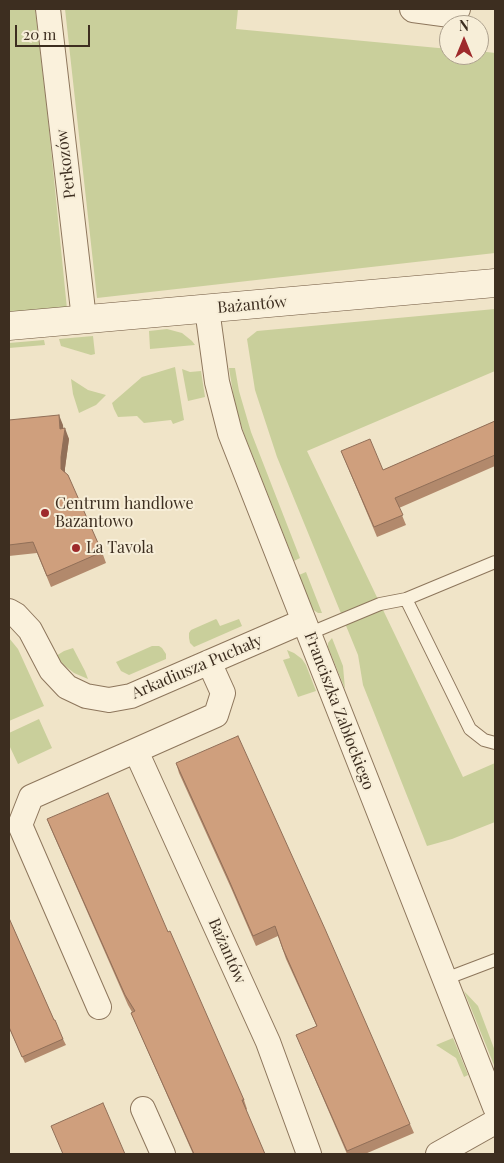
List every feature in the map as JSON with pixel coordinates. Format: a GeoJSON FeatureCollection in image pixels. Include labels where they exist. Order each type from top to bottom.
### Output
{"type":"FeatureCollection","features":[{"type":"Feature","properties":{"kind":"street","name":"Perkozów"},"geometry":{"type":"LineString","coordinates":[[48,9],[84,320]]}},
{"type":"Feature","properties":{"kind":"street"},"geometry":{"type":"LineString","coordinates":[[412,9],[450,15],[458,9]]}},
{"type":"Feature","properties":{"kind":"street","name":"Bażantów"},"geometry":{"type":"LineString","coordinates":[[9,326],[495,283]]}},
{"type":"Feature","properties":{"kind":"street","name":"Franciszka Zabłockiego"},"geometry":{"type":"LineString","coordinates":[[207,309],[217,382],[230,433],[495,1107]]}},
{"type":"Feature","properties":{"kind":"street","name":"Arkadiusza Puchały"},"geometry":{"type":"LineString","coordinates":[[9,611],[16,615],[30,630],[51,670],[67,687],[86,696],[109,700],[130,696],[209,662],[306,628]]}},
{"type":"Feature","properties":{"kind":"street"},"geometry":{"type":"LineString","coordinates":[[99,1007],[20,825],[32,797],[216,715],[223,693],[209,662]]}},
{"type":"Feature","properties":{"kind":"street","name":"Bażantów"},"geometry":{"type":"LineString","coordinates":[[136,751],[268,1042],[309,1154]]}},
{"type":"Feature","properties":{"kind":"street"},"geometry":{"type":"LineString","coordinates":[[143,1109],[163,1154]]}},
{"type":"Feature","properties":{"kind":"street"},"geometry":{"type":"LineString","coordinates":[[438,1154],[495,1122]]}},
{"type":"Feature","properties":{"kind":"lane"},"geometry":{"type":"LineString","coordinates":[[306,628],[380,604],[406,599],[495,562]]}},
{"type":"Feature","properties":{"kind":"lane"},"geometry":{"type":"LineString","coordinates":[[406,599],[470,729],[484,740],[495,743]]}},
{"type":"Feature","properties":{"kind":"lane"},"geometry":{"type":"LineString","coordinates":[[445,979],[495,960]]}},
{"type":"Feature","properties":{"kind":"green space"},"geometry":{"type":"Polygon","coordinates":[[[9,9],[35,9],[67,309],[9,314],[9,9]]]}},
{"type":"Feature","properties":{"kind":"green space"},"geometry":{"type":"Polygon","coordinates":[[[65,9],[238,9],[236,29],[439,48],[439,65],[489,65],[489,52],[495,53],[495,253],[97,298],[65,9]]]}},
{"type":"Feature","properties":{"kind":"green space"},"geometry":{"type":"Polygon","coordinates":[[[495,309],[495,371],[307,451],[463,777],[495,763],[495,822],[452,839],[427,846],[363,685],[358,655],[277,457],[255,390],[247,339],[257,331],[495,309]]]}},
{"type":"Feature","properties":{"kind":"green space"},"geometry":{"type":"Polygon","coordinates":[[[167,329],[182,333],[195,345],[150,349],[149,331],[167,329]]]}},
{"type":"Feature","properties":{"kind":"green space"},"geometry":{"type":"Polygon","coordinates":[[[93,336],[95,354],[91,355],[61,346],[59,339],[93,336]]]}},
{"type":"Feature","properties":{"kind":"green space"},"geometry":{"type":"Polygon","coordinates":[[[44,340],[45,345],[9,348],[9,343],[44,340]]]}},
{"type":"Feature","properties":{"kind":"green space"},"geometry":{"type":"Polygon","coordinates":[[[175,367],[184,420],[173,424],[171,420],[144,423],[137,416],[118,417],[112,403],[142,377],[175,367]]]}},
{"type":"Feature","properties":{"kind":"green space"},"geometry":{"type":"Polygon","coordinates":[[[229,368],[235,368],[239,391],[251,432],[300,558],[294,561],[244,434],[235,405],[229,368]]]}},
{"type":"Feature","properties":{"kind":"green space"},"geometry":{"type":"Polygon","coordinates":[[[182,369],[190,372],[201,371],[205,397],[188,401],[182,369]]]}},
{"type":"Feature","properties":{"kind":"green space"},"geometry":{"type":"Polygon","coordinates":[[[71,379],[88,390],[106,395],[96,405],[79,413],[71,379]]]}},
{"type":"Feature","properties":{"kind":"green space"},"geometry":{"type":"Polygon","coordinates":[[[306,572],[322,613],[312,609],[299,575],[306,572]]]}},
{"type":"Feature","properties":{"kind":"green space"},"geometry":{"type":"Polygon","coordinates":[[[216,619],[220,626],[239,619],[242,626],[194,647],[190,643],[189,638],[191,630],[216,619]]]}},
{"type":"Feature","properties":{"kind":"green space"},"geometry":{"type":"Polygon","coordinates":[[[9,638],[18,649],[44,706],[9,721],[9,638]]]}},
{"type":"Feature","properties":{"kind":"green space"},"geometry":{"type":"Polygon","coordinates":[[[332,638],[343,666],[345,689],[328,647],[328,643],[332,638]]]}},
{"type":"Feature","properties":{"kind":"green space"},"geometry":{"type":"Polygon","coordinates":[[[152,646],[162,648],[166,654],[166,659],[129,675],[121,671],[116,662],[152,646]]]}},
{"type":"Feature","properties":{"kind":"green space"},"geometry":{"type":"Polygon","coordinates":[[[73,648],[88,679],[74,673],[56,656],[73,648]]]}},
{"type":"Feature","properties":{"kind":"green space"},"geometry":{"type":"Polygon","coordinates":[[[287,650],[302,659],[316,691],[298,697],[283,660],[290,658],[287,650]]]}},
{"type":"Feature","properties":{"kind":"green space"},"geometry":{"type":"Polygon","coordinates":[[[39,719],[52,748],[18,764],[9,745],[9,733],[39,719]]]}},
{"type":"Feature","properties":{"kind":"green space"},"geometry":{"type":"Polygon","coordinates":[[[464,991],[478,1006],[495,1051],[495,1065],[494,1065],[464,991]]]}},
{"type":"Feature","properties":{"kind":"green space"},"geometry":{"type":"Polygon","coordinates":[[[453,1038],[468,1075],[464,1077],[456,1058],[436,1045],[453,1038]]]}},
{"type":"Feature","properties":{"kind":"building","name":"Centrum handlowe Bazantowo"},"geometry":{"type":"Polygon","coordinates":[[[59,415],[60,429],[65,428],[61,469],[68,475],[102,552],[47,576],[33,542],[9,545],[9,420],[59,415]]]}},
{"type":"Feature","properties":{"kind":"building"},"geometry":{"type":"Polygon","coordinates":[[[495,421],[495,455],[395,498],[403,515],[374,527],[341,451],[370,439],[383,470],[495,421]]]}},
{"type":"Feature","properties":{"kind":"building"},"geometry":{"type":"Polygon","coordinates":[[[238,736],[410,1124],[347,1151],[296,1035],[317,1026],[283,949],[275,926],[253,936],[176,763],[238,736]]]}},
{"type":"Feature","properties":{"kind":"building"},"geometry":{"type":"Polygon","coordinates":[[[108,793],[244,1100],[242,1100],[265,1154],[194,1154],[131,1013],[135,1011],[125,995],[47,819],[108,793]]]}},
{"type":"Feature","properties":{"kind":"building"},"geometry":{"type":"Polygon","coordinates":[[[9,918],[63,1039],[22,1057],[9,1027],[9,918]]]}},
{"type":"Feature","properties":{"kind":"building"},"geometry":{"type":"Polygon","coordinates":[[[103,1103],[125,1154],[63,1154],[51,1126],[103,1103]]]}},
{"type":"Feature","properties":{"kind":"place","name":"Centrum handlowe Bazantowo"},"geometry":{"type":"Point","coordinates":[45,513]}},
{"type":"Feature","properties":{"kind":"place","name":"La Tavola"},"geometry":{"type":"Point","coordinates":[76,548]}}]}
